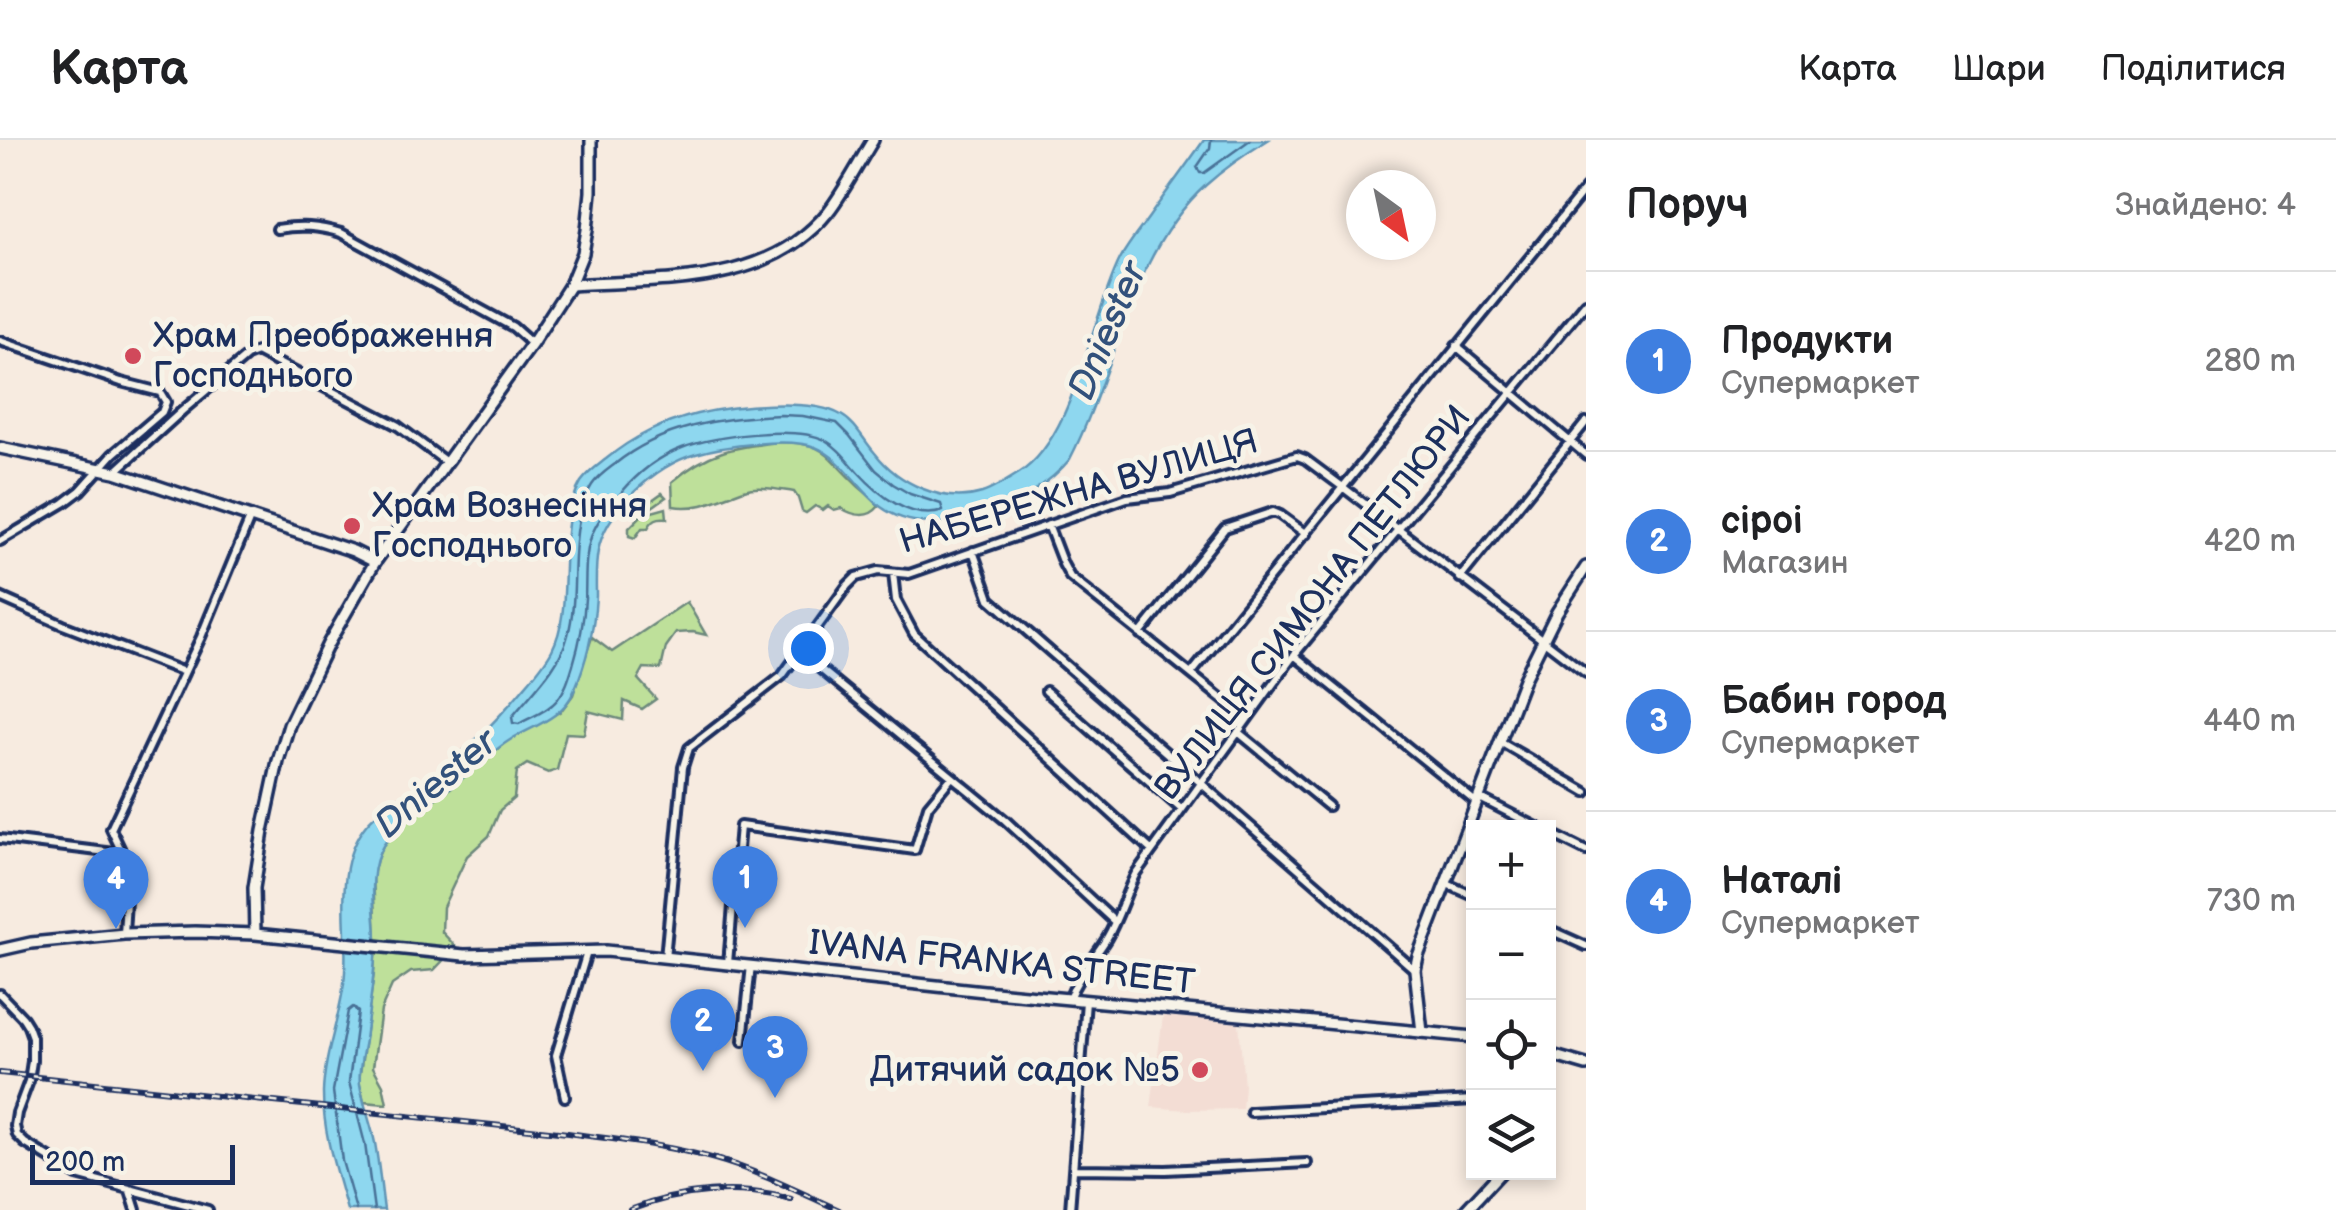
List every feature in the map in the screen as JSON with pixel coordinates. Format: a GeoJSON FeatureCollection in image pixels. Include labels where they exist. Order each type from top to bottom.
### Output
{"type":"FeatureCollection","features":[{"type":"Feature","properties":{"kind":"main road"},"geometry":{"type":"LineString","coordinates":[[255,934],[254,888],[262,831],[289,724],[328,644],[375,562],[570,285],[583,254],[587,230],[591,140]]}},
{"type":"Feature","properties":{"kind":"main road"},"geometry":{"type":"LineString","coordinates":[[570,285],[706,276],[760,262],[795,243],[827,213],[873,140]]}},
{"type":"Feature","properties":{"kind":"main road"},"geometry":{"type":"LineString","coordinates":[[0,448],[115,472],[353,551],[375,562]]}},
{"type":"Feature","properties":{"kind":"main road"},"geometry":{"type":"LineString","coordinates":[[1422,1032],[1415,970],[1418,956],[1524,679],[1542,640],[1586,568]]}},
{"type":"Feature","properties":{"kind":"main road","name":"IVANA FRANKA STREET"},"geometry":{"type":"LineString","coordinates":[[0,950],[124,934],[195,932],[255,934],[464,955],[588,950],[1466,1035]]}},
{"type":"Feature","properties":{"kind":"main road"},"geometry":{"type":"LineString","coordinates":[[1556,1056],[1586,1065]]}},
{"type":"Feature","properties":{"kind":"main road"},"geometry":{"type":"LineString","coordinates":[[1466,1210],[1494,1180]]}},
{"type":"Feature","properties":{"kind":"street"},"geometry":{"type":"LineString","coordinates":[[1192,674],[1586,188]]}},
{"type":"Feature","properties":{"kind":"street"},"geometry":{"type":"LineString","coordinates":[[276,229],[301,225],[340,233],[513,328],[532,344]]}},
{"type":"Feature","properties":{"kind":"street","name":"ВУЛИЦЯ СИМОНА ПЕТЛЮРИ"},"geometry":{"type":"LineString","coordinates":[[1069,999],[1084,968],[1109,936],[1124,896],[1152,850],[1247,718],[1586,302]]}},
{"type":"Feature","properties":{"kind":"street"},"geometry":{"type":"LineString","coordinates":[[0,341],[160,392],[166,402],[162,412],[112,454],[80,491],[0,541]]}},
{"type":"Feature","properties":{"kind":"street"},"geometry":{"type":"LineString","coordinates":[[1456,346],[1586,455]]}},
{"type":"Feature","properties":{"kind":"street"},"geometry":{"type":"LineString","coordinates":[[115,472],[247,356],[257,352],[398,426],[446,462]]}},
{"type":"Feature","properties":{"kind":"street"},"geometry":{"type":"LineString","coordinates":[[1460,578],[1586,422]]}},
{"type":"Feature","properties":{"kind":"street","name":"НАБЕРЕЖНА ВУЛИЦЯ"},"geometry":{"type":"LineString","coordinates":[[801,653],[856,578],[878,571],[909,574],[1126,498],[1170,493],[1292,456],[1305,458],[1586,673]]}},
{"type":"Feature","properties":{"kind":"street"},"geometry":{"type":"LineString","coordinates":[[1140,634],[1224,528],[1272,512],[1306,534]]}},
{"type":"Feature","properties":{"kind":"street"},"geometry":{"type":"LineString","coordinates":[[124,934],[128,865],[111,829],[201,637],[251,516]]}},
{"type":"Feature","properties":{"kind":"street"},"geometry":{"type":"LineString","coordinates":[[1048,524],[1070,577],[1247,718]]}},
{"type":"Feature","properties":{"kind":"street"},"geometry":{"type":"LineString","coordinates":[[973,551],[990,599],[1415,970]]}},
{"type":"Feature","properties":{"kind":"street"},"geometry":{"type":"LineString","coordinates":[[893,573],[896,600],[914,634],[1152,850]]}},
{"type":"Feature","properties":{"kind":"street"},"geometry":{"type":"LineString","coordinates":[[0,597],[63,626],[184,672]]}},
{"type":"Feature","properties":{"kind":"street"},"geometry":{"type":"LineString","coordinates":[[665,958],[683,767],[689,748],[768,688],[801,653],[1006,820],[1115,922]]}},
{"type":"Feature","properties":{"kind":"street"},"geometry":{"type":"LineString","coordinates":[[1294,656],[1479,801],[1521,820]]}},
{"type":"Feature","properties":{"kind":"street"},"geometry":{"type":"LineString","coordinates":[[1046,691],[1181,809]]}},
{"type":"Feature","properties":{"kind":"street"},"geometry":{"type":"LineString","coordinates":[[1238,732],[1328,806]]}},
{"type":"Feature","properties":{"kind":"street"},"geometry":{"type":"LineString","coordinates":[[1500,742],[1586,792]]}},
{"type":"Feature","properties":{"kind":"street"},"geometry":{"type":"LineString","coordinates":[[728,963],[740,826],[915,850],[928,806],[952,776]]}},
{"type":"Feature","properties":{"kind":"street"},"geometry":{"type":"LineString","coordinates":[[1556,836],[1586,851]]}},
{"type":"Feature","properties":{"kind":"street"},"geometry":{"type":"LineString","coordinates":[[0,839],[124,854]]}},
{"type":"Feature","properties":{"kind":"street"},"geometry":{"type":"LineString","coordinates":[[1447,884],[1466,892]]}},
{"type":"Feature","properties":{"kind":"street"},"geometry":{"type":"LineString","coordinates":[[1556,933],[1586,946]]}},
{"type":"Feature","properties":{"kind":"street"},"geometry":{"type":"LineString","coordinates":[[565,1097],[556,1054],[588,950]]}},
{"type":"Feature","properties":{"kind":"street"},"geometry":{"type":"LineString","coordinates":[[744,1041],[752,965]]}},
{"type":"Feature","properties":{"kind":"street"},"geometry":{"type":"LineString","coordinates":[[0,994],[23,1018],[32,1037],[30,1081],[17,1113],[17,1134],[76,1174],[208,1210]]}},
{"type":"Feature","properties":{"kind":"street"},"geometry":{"type":"LineString","coordinates":[[1070,1210],[1086,1000]]}},
{"type":"Feature","properties":{"kind":"street"},"geometry":{"type":"LineString","coordinates":[[1251,1112],[1466,1100]]}},
{"type":"Feature","properties":{"kind":"street"},"geometry":{"type":"LineString","coordinates":[[1074,1170],[1307,1163]]}},
{"type":"Feature","properties":{"kind":"street"},"geometry":{"type":"LineString","coordinates":[[130,1190],[136,1210]]}},
{"type":"Feature","properties":{"kind":"shaded area","name":"Дитячий садок №5"},"geometry":{"type":"Polygon","coordinates":[[[1163,1016],[1239,1023],[1242,1109],[1151,1107],[1163,1016]]]}},
{"type":"Feature","properties":{"kind":"green space"},"geometry":{"type":"Polygon","coordinates":[[[779,442],[807,445],[823,452],[879,506],[866,514],[828,506],[823,510],[815,506],[806,513],[794,492],[762,488],[700,505],[673,506],[672,482],[697,463],[734,449],[779,442]]]}},
{"type":"Feature","properties":{"kind":"green space"},"geometry":{"type":"Polygon","coordinates":[[[662,493],[666,497],[641,515],[666,508],[667,518],[656,519],[635,538],[629,536],[629,528],[641,516],[634,513],[662,493]]]}},
{"type":"Feature","properties":{"kind":"green space"},"geometry":{"type":"Polygon","coordinates":[[[687,602],[706,635],[676,633],[666,647],[661,669],[644,668],[638,679],[656,699],[642,709],[624,701],[623,720],[588,711],[584,734],[566,733],[557,770],[548,773],[527,764],[517,771],[514,798],[500,810],[489,836],[467,856],[443,907],[442,932],[456,947],[434,970],[411,972],[392,985],[381,1010],[373,1067],[387,1104],[364,1102],[359,1081],[374,973],[373,875],[383,845],[408,817],[507,741],[561,711],[573,695],[592,637],[612,652],[687,602]]]}},
{"type":"Feature","properties":{"kind":"water","name":"Dniester"},"geometry":{"type":"Polygon","coordinates":[[[1204,140],[1268,140],[1206,185],[1180,213],[1141,279],[1070,459],[1032,492],[982,515],[928,523],[903,518],[881,507],[842,466],[815,447],[773,443],[722,448],[681,460],[650,479],[622,505],[598,551],[592,633],[569,700],[555,715],[499,747],[411,816],[391,836],[378,857],[373,880],[374,967],[360,1079],[375,1143],[384,1210],[347,1210],[328,1138],[323,1093],[344,983],[348,861],[355,842],[372,818],[478,738],[549,656],[562,620],[570,512],[584,478],[627,444],[672,422],[730,408],[791,405],[828,409],[846,418],[885,464],[922,489],[967,496],[996,487],[1038,456],[1054,433],[1068,406],[1120,259],[1204,140]]]}},
{"type":"Feature","properties":{"kind":"railway"},"geometry":{"type":"LineString","coordinates":[[0,1073],[642,1143],[731,1164],[839,1210]]}},
{"type":"Feature","properties":{"kind":"railway"},"geometry":{"type":"LineString","coordinates":[[630,1210],[669,1198],[710,1192],[751,1192],[791,1199]]}},
{"type":"Feature","properties":{"kind":"place","name":"Храм Преображення Господнього"},"geometry":{"type":"Point","coordinates":[133,356]}},
{"type":"Feature","properties":{"kind":"place","name":"Храм Вознесіння Господнього"},"geometry":{"type":"Point","coordinates":[352,526]}},
{"type":"Feature","properties":{"kind":"place","name":"Продукти"},"geometry":{"type":"Point","coordinates":[745,928]}},
{"type":"Feature","properties":{"kind":"place","name":"Наталi"},"geometry":{"type":"Point","coordinates":[116,929]}},
{"type":"Feature","properties":{"kind":"place","name":"Дитячий садок №5"},"geometry":{"type":"Point","coordinates":[1200,1070]}},
{"type":"Feature","properties":{"kind":"place","name":"сіроі"},"geometry":{"type":"Point","coordinates":[703,1071]}},
{"type":"Feature","properties":{"kind":"place","name":"Бабин город"},"geometry":{"type":"Point","coordinates":[775,1098]}}]}
